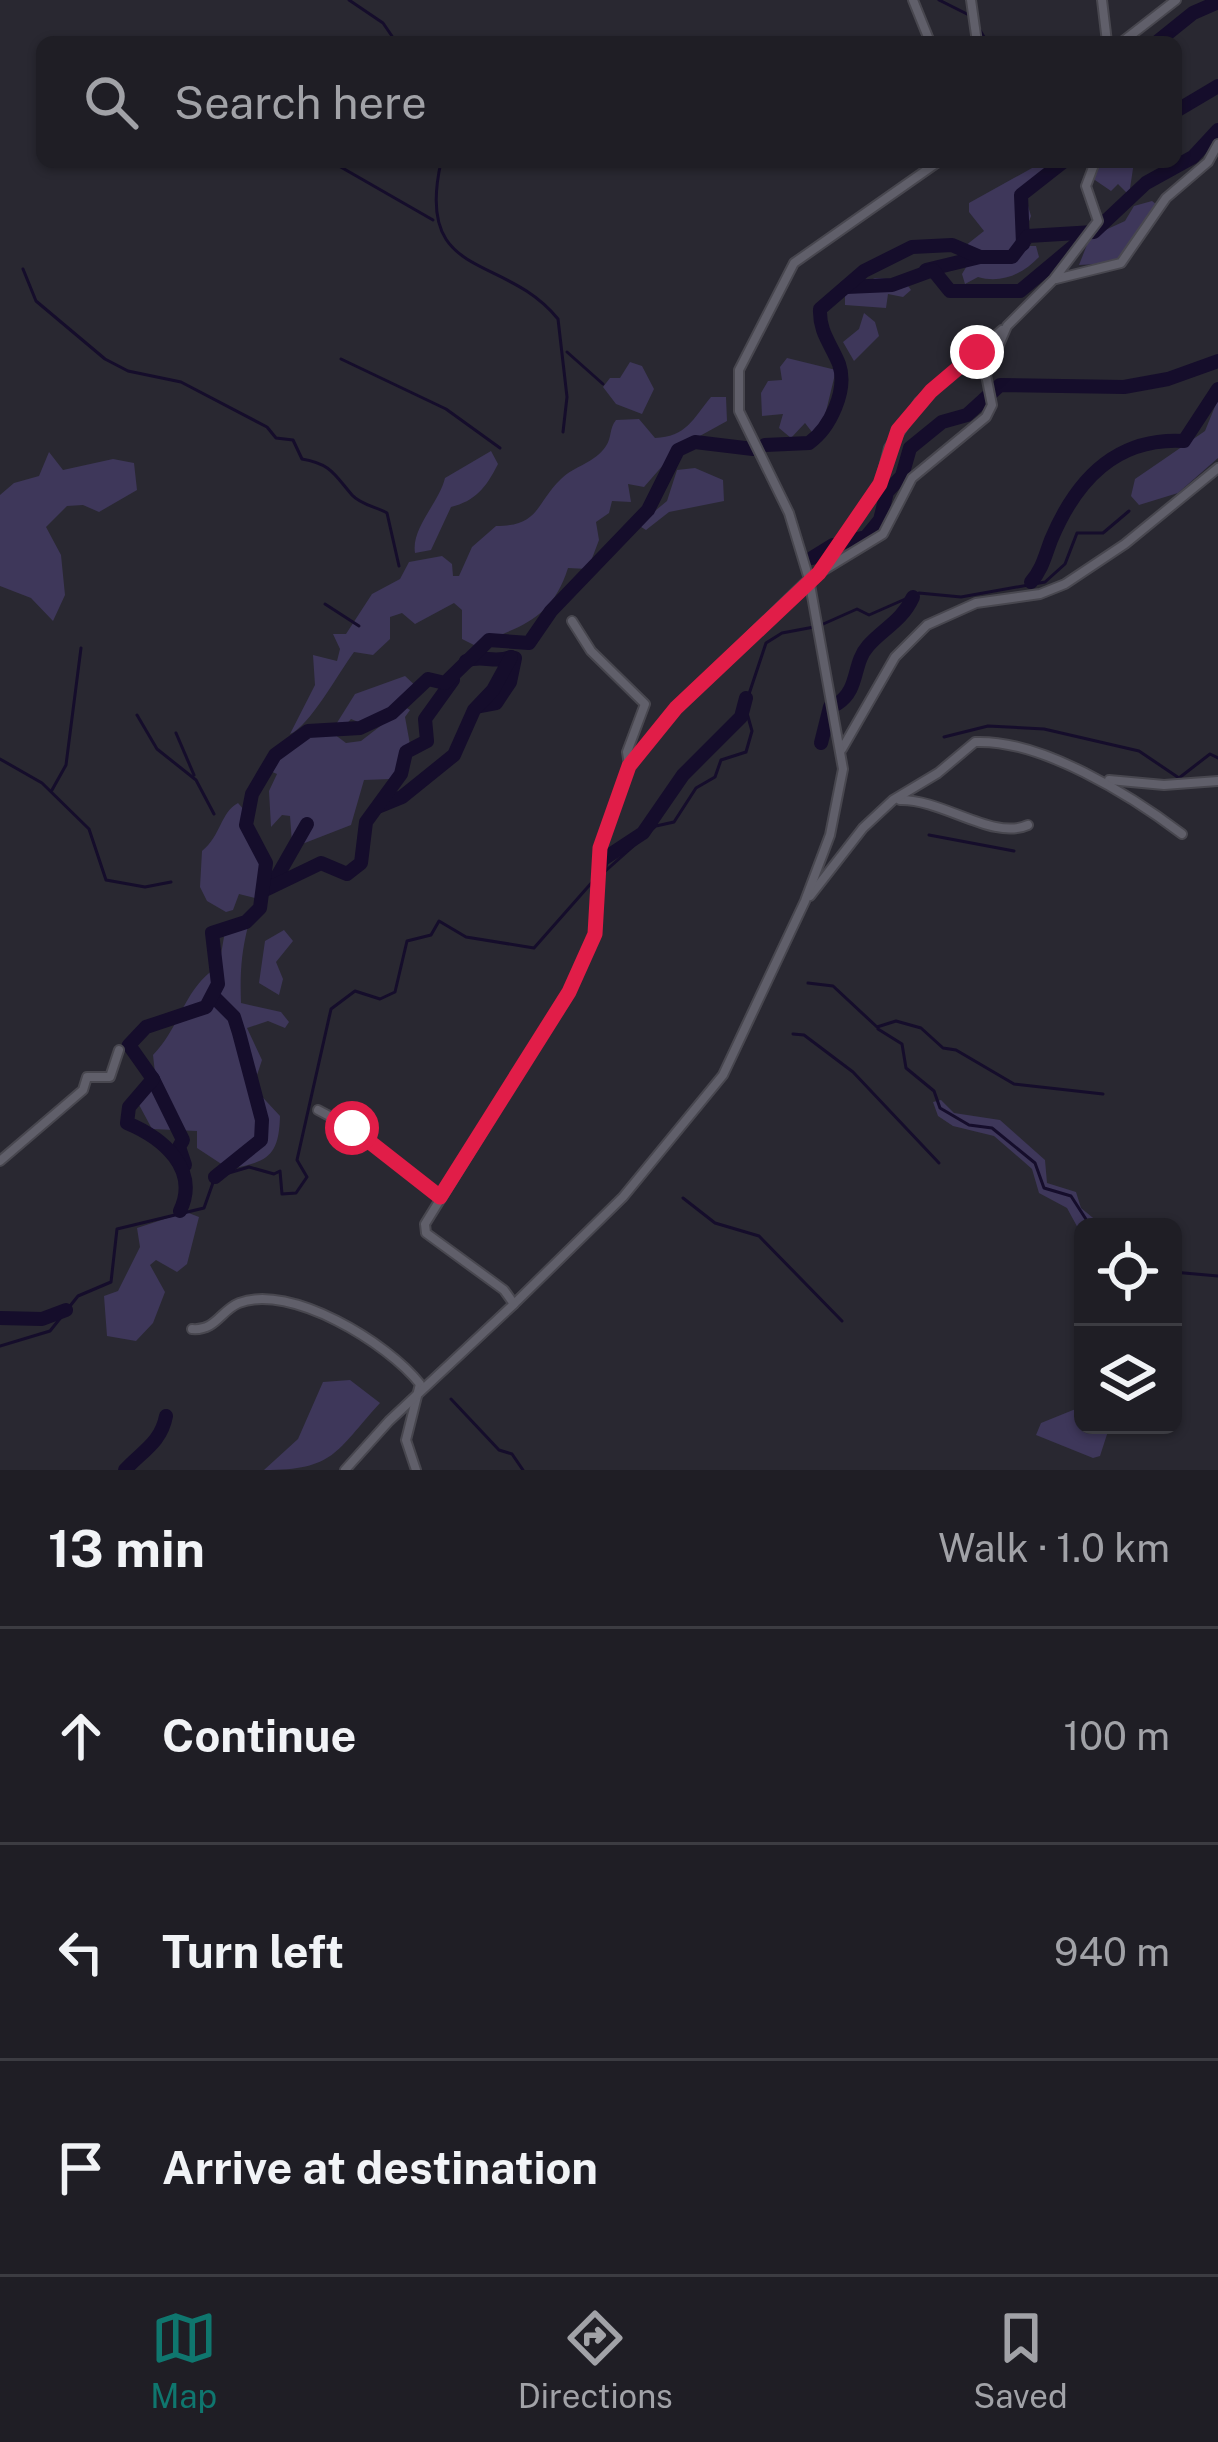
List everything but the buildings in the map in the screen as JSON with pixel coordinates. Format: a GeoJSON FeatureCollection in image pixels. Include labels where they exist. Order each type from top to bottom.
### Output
{"type":"FeatureCollection","features":[{"type":"Feature","properties":{"kind":"street"},"geometry":{"type":"LineString","coordinates":[[913,0],[928,36]]}},
{"type":"Feature","properties":{"kind":"street"},"geometry":{"type":"LineString","coordinates":[[971,0],[975,36]]}},
{"type":"Feature","properties":{"kind":"street"},"geometry":{"type":"LineString","coordinates":[[1102,0],[1106,36]]}},
{"type":"Feature","properties":{"kind":"street"},"geometry":{"type":"LineString","coordinates":[[1131,36],[1176,0]]}},
{"type":"Feature","properties":{"kind":"street"},"geometry":{"type":"LineString","coordinates":[[1054,279],[1121,263],[1174,188],[1208,162],[1218,144]]}},
{"type":"Feature","properties":{"kind":"street"},"geometry":{"type":"LineString","coordinates":[[345,1470],[420,1390],[611,1210],[723,1075],[805,901],[842,791],[842,750],[809,579],[789,513],[739,411],[739,370],[794,263],[929,168]]}},
{"type":"Feature","properties":{"kind":"street"},"geometry":{"type":"LineString","coordinates":[[819,573],[880,484],[889,448],[919,402],[1054,279],[1098,221],[1086,186],[1093,168]]}},
{"type":"Feature","properties":{"kind":"street"},"geometry":{"type":"LineString","coordinates":[[514,1304],[504,1290],[426,1233],[425,1224],[569,992],[595,934],[600,848],[629,766],[676,708],[809,579],[883,534],[912,478],[986,417],[992,405],[986,375],[1007,326]]}},
{"type":"Feature","properties":{"kind":"street"},"geometry":{"type":"LineString","coordinates":[[842,750],[895,658],[927,625],[988,600],[1054,590],[1125,544],[1218,469]]}},
{"type":"Feature","properties":{"kind":"street"},"geometry":{"type":"LineString","coordinates":[[572,620],[591,651],[646,704],[627,752],[629,766]]}},
{"type":"Feature","properties":{"kind":"street"},"geometry":{"type":"LineString","coordinates":[[805,901],[863,828],[893,800],[938,773],[975,742],[1002,744],[1101,779],[1164,785],[1218,781]]}},
{"type":"Feature","properties":{"kind":"street"},"geometry":{"type":"LineString","coordinates":[[1101,779],[1182,834]]}},
{"type":"Feature","properties":{"kind":"street"},"geometry":{"type":"LineString","coordinates":[[893,800],[932,801],[996,827],[1028,825]]}},
{"type":"Feature","properties":{"kind":"street"},"geometry":{"type":"LineString","coordinates":[[0,1161],[83,1090],[87,1077],[110,1077],[119,1050]]}},
{"type":"Feature","properties":{"kind":"street"},"geometry":{"type":"LineString","coordinates":[[318,1110],[352,1128],[440,1197]]}},
{"type":"Feature","properties":{"kind":"street"},"geometry":{"type":"LineString","coordinates":[[192,1329],[210,1326],[234,1304],[265,1296],[297,1301],[388,1351],[409,1369],[420,1390],[406,1440],[416,1470]]}},
{"type":"Feature","properties":{"kind":"shaded area"},"geometry":{"type":"Polygon","coordinates":[[[1032,168],[1055,170],[1026,199],[1031,216],[1020,246],[1036,246],[1039,257],[1011,276],[978,277],[965,284],[962,274],[974,254],[965,246],[984,231],[969,212],[969,203],[1032,168]]]}},
{"type":"Feature","properties":{"kind":"shaded area"},"geometry":{"type":"Polygon","coordinates":[[[1096,168],[1133,168],[1129,195],[1118,184],[1111,191],[1092,178],[1096,168]]]}},
{"type":"Feature","properties":{"kind":"shaded area"},"geometry":{"type":"Polygon","coordinates":[[[1152,201],[1157,205],[1116,263],[1079,265],[1090,237],[1125,221],[1134,206],[1152,201]]]}},
{"type":"Feature","properties":{"kind":"shaded area"},"geometry":{"type":"Polygon","coordinates":[[[875,278],[904,280],[911,290],[903,297],[888,294],[886,308],[845,305],[845,291],[875,278]]]}},
{"type":"Feature","properties":{"kind":"shaded area"},"geometry":{"type":"Polygon","coordinates":[[[864,313],[875,322],[879,336],[854,361],[843,342],[859,329],[864,313]]]}},
{"type":"Feature","properties":{"kind":"shaded area"},"geometry":{"type":"Polygon","coordinates":[[[787,358],[836,370],[822,428],[815,436],[805,423],[791,438],[779,428],[783,414],[762,416],[761,393],[768,381],[782,380],[780,367],[787,358]]]}},
{"type":"Feature","properties":{"kind":"shaded area"},"geometry":{"type":"Polygon","coordinates":[[[630,362],[642,366],[654,389],[642,414],[616,404],[603,387],[610,378],[620,378],[630,362]]]}},
{"type":"Feature","properties":{"kind":"shaded area"},"geometry":{"type":"Polygon","coordinates":[[[711,397],[726,397],[727,421],[678,448],[644,487],[628,484],[631,502],[612,501],[609,513],[596,522],[599,540],[588,569],[568,568],[553,599],[533,619],[474,645],[462,639],[462,610],[454,603],[415,624],[402,613],[390,617],[390,639],[373,655],[354,652],[315,710],[290,734],[315,685],[313,655],[337,661],[340,649],[333,634],[346,634],[372,594],[400,579],[409,562],[442,556],[452,564],[453,576],[459,576],[472,547],[496,526],[529,518],[561,479],[601,452],[616,420],[639,419],[655,438],[666,437],[688,425],[711,397]]]}},
{"type":"Feature","properties":{"kind":"shaded area"},"geometry":{"type":"Polygon","coordinates":[[[1218,399],[1218,458],[1178,493],[1139,505],[1131,496],[1135,479],[1205,431],[1218,399]]]}},
{"type":"Feature","properties":{"kind":"shaded area"},"geometry":{"type":"Polygon","coordinates":[[[491,451],[498,464],[484,487],[451,507],[431,550],[415,553],[417,534],[445,478],[491,451]]]}},
{"type":"Feature","properties":{"kind":"shaded area"},"geometry":{"type":"Polygon","coordinates":[[[49,452],[63,470],[113,459],[134,463],[137,490],[99,512],[83,505],[67,506],[46,527],[61,555],[65,595],[53,621],[31,598],[0,586],[0,495],[14,483],[39,476],[49,452]]]}},
{"type":"Feature","properties":{"kind":"shaded area"},"geometry":{"type":"Polygon","coordinates":[[[695,468],[723,480],[724,501],[669,512],[646,530],[638,525],[667,501],[677,470],[695,468]]]}},
{"type":"Feature","properties":{"kind":"shaded area"},"geometry":{"type":"Polygon","coordinates":[[[405,676],[419,689],[397,709],[363,724],[351,719],[344,727],[335,726],[355,694],[405,676]]]}},
{"type":"Feature","properties":{"kind":"shaded area"},"geometry":{"type":"Polygon","coordinates":[[[405,707],[410,710],[405,717],[411,750],[391,779],[364,780],[351,825],[297,846],[292,843],[290,816],[282,815],[271,827],[269,791],[277,774],[268,770],[286,748],[330,731],[346,743],[361,741],[405,707]]]}},
{"type":"Feature","properties":{"kind":"shaded area"},"geometry":{"type":"Polygon","coordinates":[[[238,803],[245,811],[244,835],[258,857],[263,881],[259,899],[239,894],[233,910],[226,912],[207,901],[200,887],[202,851],[238,803]]]}},
{"type":"Feature","properties":{"kind":"shaded area"},"geometry":{"type":"Polygon","coordinates":[[[243,919],[248,926],[241,1003],[281,1012],[289,1022],[285,1028],[268,1021],[247,1028],[262,1060],[253,1087],[280,1116],[279,1129],[269,1155],[229,1169],[197,1148],[197,1131],[152,1129],[137,1101],[156,1082],[153,1055],[198,985],[219,966],[225,931],[243,919]]]}},
{"type":"Feature","properties":{"kind":"shaded area"},"geometry":{"type":"Polygon","coordinates":[[[284,930],[293,941],[276,962],[283,979],[279,995],[259,983],[265,941],[284,930]]]}},
{"type":"Feature","properties":{"kind":"shaded area"},"geometry":{"type":"Polygon","coordinates":[[[941,1100],[954,1113],[1000,1120],[1045,1160],[1047,1183],[1076,1192],[1081,1208],[1093,1218],[1074,1221],[1067,1208],[1039,1193],[1032,1169],[994,1136],[953,1126],[938,1116],[933,1102],[941,1100]]]}},
{"type":"Feature","properties":{"kind":"shaded area"},"geometry":{"type":"Polygon","coordinates":[[[186,1212],[199,1217],[187,1264],[177,1272],[156,1260],[150,1265],[165,1292],[153,1323],[136,1341],[107,1336],[104,1296],[118,1291],[140,1247],[137,1228],[186,1212]]]}},
{"type":"Feature","properties":{"kind":"shaded area"},"geometry":{"type":"Polygon","coordinates":[[[350,1380],[380,1403],[342,1446],[320,1462],[264,1470],[298,1439],[323,1382],[350,1380]]]}},
{"type":"Feature","properties":{"kind":"shaded area"},"geometry":{"type":"Polygon","coordinates":[[[1074,1410],[1074,1434],[1107,1434],[1100,1456],[1093,1458],[1036,1435],[1041,1423],[1074,1410]]]}},
{"type":"Feature","properties":{"kind":"waterway"},"geometry":{"type":"LineString","coordinates":[[349,0],[383,23],[392,36]]}},
{"type":"Feature","properties":{"kind":"waterway"},"geometry":{"type":"LineString","coordinates":[[939,0],[969,15]]}},
{"type":"Feature","properties":{"kind":"waterway"},"geometry":{"type":"LineString","coordinates":[[1164,36],[1193,13],[1218,2]]}},
{"type":"Feature","properties":{"kind":"waterway"},"geometry":{"type":"LineString","coordinates":[[978,27],[983,36]]}},
{"type":"Feature","properties":{"kind":"waterway"},"geometry":{"type":"LineString","coordinates":[[1182,107],[1218,86]]}},
{"type":"Feature","properties":{"kind":"waterway"},"geometry":{"type":"LineString","coordinates":[[1182,163],[1218,130]]}},
{"type":"Feature","properties":{"kind":"waterway"},"geometry":{"type":"LineString","coordinates":[[342,168],[433,220]]}},
{"type":"Feature","properties":{"kind":"waterway"},"geometry":{"type":"LineString","coordinates":[[440,168],[436,200],[440,228],[452,247],[536,298],[558,319],[567,397],[563,432]]}},
{"type":"Feature","properties":{"kind":"waterway"},"geometry":{"type":"LineString","coordinates":[[1023,244],[1021,195],[1055,168]]}},
{"type":"Feature","properties":{"kind":"waterway"},"geometry":{"type":"LineString","coordinates":[[765,445],[809,443],[830,418],[841,374],[823,331],[820,309],[864,271],[912,247],[952,245],[980,257],[1012,257],[1028,236],[1094,232],[1146,183],[1173,168]]}},
{"type":"Feature","properties":{"kind":"waterway"},"geometry":{"type":"LineString","coordinates":[[846,287],[892,285],[933,270],[950,291],[1020,291],[1080,241]]}},
{"type":"Feature","properties":{"kind":"waterway"},"geometry":{"type":"LineString","coordinates":[[926,270],[980,257]]}},
{"type":"Feature","properties":{"kind":"waterway"},"geometry":{"type":"LineString","coordinates":[[23,269],[36,301],[105,359],[128,371],[181,382],[267,427],[276,438],[293,440],[302,459],[326,467],[356,498],[387,513],[399,566]]}},
{"type":"Feature","properties":{"kind":"waterway"},"geometry":{"type":"LineString","coordinates":[[567,352],[603,384]]}},
{"type":"Feature","properties":{"kind":"waterway"},"geometry":{"type":"LineString","coordinates":[[341,359],[446,409],[500,448]]}},
{"type":"Feature","properties":{"kind":"waterway"},"geometry":{"type":"LineString","coordinates":[[840,543],[866,537],[880,520],[887,492],[902,476],[910,448],[942,422],[967,415],[1000,385],[1124,387],[1168,379],[1218,361]]}},
{"type":"Feature","properties":{"kind":"waterway"},"geometry":{"type":"LineString","coordinates":[[1031,582],[1061,518],[1086,481],[1101,466],[1138,446],[1184,441],[1218,389]]}},
{"type":"Feature","properties":{"kind":"waterway"},"geometry":{"type":"LineString","coordinates":[[180,1211],[185,1196],[182,1169],[165,1146],[127,1123],[129,1107],[153,1079],[129,1045],[146,1027],[206,1007],[218,984],[212,933],[246,922],[260,908],[266,863],[246,825],[252,794],[275,755],[308,731],[360,728],[392,713],[428,679],[445,683],[489,640],[529,643],[551,611],[648,510],[678,450],[695,442],[753,449]]}},
{"type":"Feature","properties":{"kind":"waterway"},"geometry":{"type":"LineString","coordinates":[[821,625],[857,609],[869,615],[919,593],[961,597],[1045,582],[1065,564],[1077,533],[1103,533],[1129,511]]}},
{"type":"Feature","properties":{"kind":"waterway"},"geometry":{"type":"LineString","coordinates":[[812,558],[833,545]]}},
{"type":"Feature","properties":{"kind":"waterway"},"geometry":{"type":"LineString","coordinates":[[837,704],[849,691],[868,646],[913,597]]}},
{"type":"Feature","properties":{"kind":"waterway"},"geometry":{"type":"LineString","coordinates":[[325,604],[359,626]]}},
{"type":"Feature","properties":{"kind":"waterway"},"geometry":{"type":"LineString","coordinates":[[602,874],[656,826],[674,822],[696,788],[715,777],[721,760],[746,752],[752,731],[745,706],[766,643],[782,633],[814,627]]}},
{"type":"Feature","properties":{"kind":"waterway"},"geometry":{"type":"LineString","coordinates":[[52,790],[66,765],[81,648]]}},
{"type":"Feature","properties":{"kind":"waterway"},"geometry":{"type":"LineString","coordinates":[[466,661],[511,657]]}},
{"type":"Feature","properties":{"kind":"waterway"},"geometry":{"type":"LineString","coordinates":[[380,806],[402,797],[454,755],[474,710],[493,690],[511,657]]}},
{"type":"Feature","properties":{"kind":"waterway"},"geometry":{"type":"LineString","coordinates":[[480,706],[496,703],[510,682],[515,658]]}},
{"type":"Feature","properties":{"kind":"waterway"},"geometry":{"type":"LineString","coordinates":[[265,890],[321,863],[347,874],[361,863],[366,822],[401,774],[406,752],[427,741],[425,719],[453,680]]}},
{"type":"Feature","properties":{"kind":"waterway"},"geometry":{"type":"LineString","coordinates":[[598,876],[602,860],[643,833],[683,775],[741,717],[746,698]]}},
{"type":"Feature","properties":{"kind":"waterway"},"geometry":{"type":"LineString","coordinates":[[821,743],[830,707]]}},
{"type":"Feature","properties":{"kind":"waterway"},"geometry":{"type":"LineString","coordinates":[[137,715],[157,749],[196,780],[214,814]]}},
{"type":"Feature","properties":{"kind":"waterway"},"geometry":{"type":"LineString","coordinates":[[944,737],[988,726],[1044,729],[1139,751],[1179,778],[1210,754],[1218,758]]}},
{"type":"Feature","properties":{"kind":"waterway"},"geometry":{"type":"LineString","coordinates":[[176,733],[194,775]]}},
{"type":"Feature","properties":{"kind":"waterway"},"geometry":{"type":"LineString","coordinates":[[0,759],[42,783],[89,829],[106,880],[145,887],[171,882]]}},
{"type":"Feature","properties":{"kind":"waterway"},"geometry":{"type":"LineString","coordinates":[[274,882],[307,824]]}},
{"type":"Feature","properties":{"kind":"waterway"},"geometry":{"type":"LineString","coordinates":[[929,835],[1014,851]]}},
{"type":"Feature","properties":{"kind":"waterway"},"geometry":{"type":"LineString","coordinates":[[0,1346],[50,1331],[78,1296],[111,1282],[117,1229],[204,1208],[215,1177],[249,1167],[274,1174],[280,1171],[282,1194],[296,1193],[307,1177],[297,1160],[331,1009],[355,991],[380,999],[395,992],[407,941],[431,935],[439,921],[466,937],[534,948],[594,880]]}},
{"type":"Feature","properties":{"kind":"waterway"},"geometry":{"type":"LineString","coordinates":[[808,983],[833,986],[877,1027],[896,1021],[921,1028],[943,1048],[956,1050],[1014,1084],[1103,1094]]}},
{"type":"Feature","properties":{"kind":"waterway"},"geometry":{"type":"LineString","coordinates":[[215,998],[234,1017],[262,1120],[261,1140],[215,1177]]}},
{"type":"Feature","properties":{"kind":"waterway"},"geometry":{"type":"LineString","coordinates":[[878,1029],[902,1044],[906,1068],[934,1091],[940,1108],[969,1125],[992,1128],[1035,1163],[1044,1188],[1071,1196],[1085,1218]]}},
{"type":"Feature","properties":{"kind":"waterway"},"geometry":{"type":"LineString","coordinates":[[793,1034],[804,1035],[853,1072],[939,1163]]}},
{"type":"Feature","properties":{"kind":"waterway"},"geometry":{"type":"LineString","coordinates":[[153,1079],[183,1140],[179,1147],[185,1165]]}},
{"type":"Feature","properties":{"kind":"waterway"},"geometry":{"type":"LineString","coordinates":[[683,1198],[715,1223],[759,1236],[842,1321]]}},
{"type":"Feature","properties":{"kind":"waterway"},"geometry":{"type":"LineString","coordinates":[[1182,1273],[1218,1276]]}},
{"type":"Feature","properties":{"kind":"waterway"},"geometry":{"type":"LineString","coordinates":[[0,1318],[42,1319],[66,1310]]}},
{"type":"Feature","properties":{"kind":"waterway"},"geometry":{"type":"LineString","coordinates":[[451,1399],[499,1450],[512,1454],[523,1470]]}},
{"type":"Feature","properties":{"kind":"waterway"},"geometry":{"type":"LineString","coordinates":[[125,1470],[155,1440],[166,1416]]}},
{"type":"Feature","properties":{"kind":"route"},"geometry":{"type":"LineString","coordinates":[[352,1128],[440,1197],[482,1138],[509,1081],[569,992],[595,934],[600,848],[611,806],[629,766],[676,708],[819,573],[880,484],[898,430],[919,402],[977,352]]}}]}
